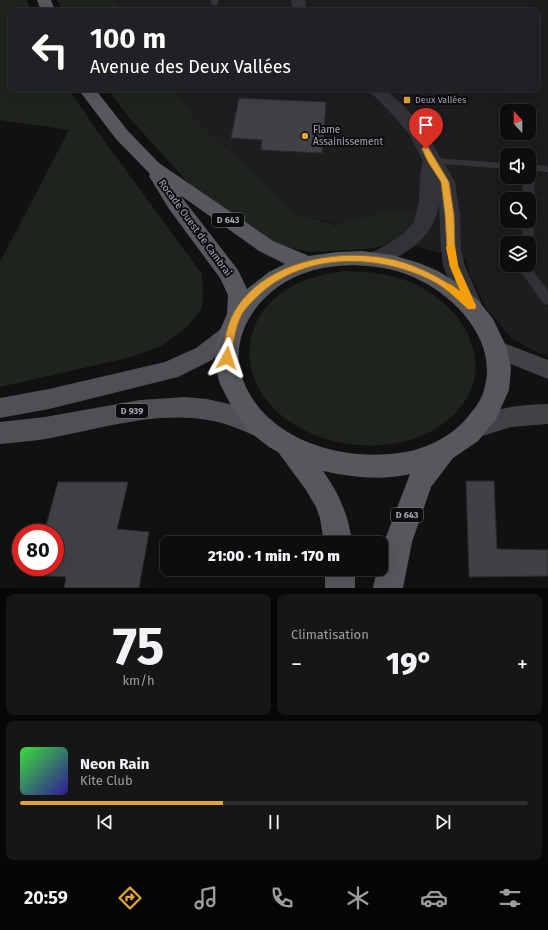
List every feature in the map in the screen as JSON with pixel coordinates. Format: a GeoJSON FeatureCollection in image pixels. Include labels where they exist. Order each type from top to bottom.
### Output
{"type":"FeatureCollection","features":[{"type":"Feature","properties":{"kind":"highway","name":"Rocade Ouest de Cambrai"},"geometry":{"type":"LineString","coordinates":[[88,92],[122,135],[152,167],[176,205],[230,275],[239,295],[238,313]]}},
{"type":"Feature","properties":{"kind":"highway","name":"Rocade Ouest de Cambrai"},"geometry":{"type":"LineString","coordinates":[[152,167],[266,246],[290,258],[309,264]]}},
{"type":"Feature","properties":{"kind":"highway"},"geometry":{"type":"LineString","coordinates":[[330,259],[375,259],[394,262],[428,275],[459,294],[472,306],[486,327],[496,349],[498,369],[496,389],[488,409],[476,427],[462,440],[430,457],[399,465],[365,467],[326,460],[305,453],[286,444],[263,428],[244,406],[232,382],[227,358],[229,335],[238,313],[246,302],[267,282],[280,275],[309,264],[330,259]]}},
{"type":"Feature","properties":{"kind":"highway"},"geometry":{"type":"LineString","coordinates":[[286,444],[305,466],[324,496],[334,519],[337,536]]}},
{"type":"Feature","properties":{"kind":"highway","name":"D 643"},"geometry":{"type":"LineString","coordinates":[[388,588],[398,542],[420,481],[444,450]]}},
{"type":"Feature","properties":{"kind":"highway"},"geometry":{"type":"LineString","coordinates":[[340,576],[340,588]]}},
{"type":"Feature","properties":{"kind":"main road"},"geometry":{"type":"LineString","coordinates":[[0,408],[72,394],[170,370],[204,354],[229,335]]}},
{"type":"Feature","properties":{"kind":"main road"},"geometry":{"type":"LineString","coordinates":[[496,349],[548,370]]}},
{"type":"Feature","properties":{"kind":"main road","name":"D 939"},"geometry":{"type":"LineString","coordinates":[[0,433],[50,427],[123,412],[166,408],[202,410],[229,414],[263,428]]}},
{"type":"Feature","properties":{"kind":"main road"},"geometry":{"type":"LineString","coordinates":[[476,427],[498,418],[526,414],[548,414]]}},
{"type":"Feature","properties":{"kind":"street"},"geometry":{"type":"LineString","coordinates":[[378,92],[392,104],[413,127],[445,182],[450,215],[451,249],[454,266],[472,306]]}},
{"type":"Feature","properties":{"kind":"street"},"geometry":{"type":"LineString","coordinates":[[375,259],[411,240],[418,234],[424,224],[429,203],[428,171],[432,162]]}},
{"type":"Feature","properties":{"kind":"lane"},"geometry":{"type":"LineString","coordinates":[[432,162],[500,166]]}},
{"type":"Feature","properties":{"kind":"lane"},"geometry":{"type":"LineString","coordinates":[[536,168],[548,169]]}},
{"type":"Feature","properties":{"kind":"lane"},"geometry":{"type":"LineString","coordinates":[[527,272],[548,300]]}},
{"type":"Feature","properties":{"kind":"shaded area"},"geometry":{"type":"Polygon","coordinates":[[[0,0],[27,0],[30,8],[8,8],[8,92],[71,92],[97,131],[202,274],[202,308],[187,327],[161,346],[131,357],[0,387],[0,262],[69,130],[0,120],[0,0]]]}},
{"type":"Feature","properties":{"kind":"shaded area"},"geometry":{"type":"Polygon","coordinates":[[[57,0],[116,0],[121,8],[61,8],[57,0]]]}},
{"type":"Feature","properties":{"kind":"shaded area"},"geometry":{"type":"Polygon","coordinates":[[[116,0],[548,0],[548,355],[539,353],[512,339],[486,308],[469,273],[466,259],[397,242],[293,212],[196,119],[178,92],[540,92],[540,8],[121,8],[116,0]]]}},
{"type":"Feature","properties":{"kind":"shaded area"},"geometry":{"type":"Polygon","coordinates":[[[110,92],[178,92],[196,119],[293,212],[335,225],[394,210],[420,216],[397,242],[383,246],[365,249],[313,252],[286,248],[271,242],[193,188],[126,114],[110,92]]]}},
{"type":"Feature","properties":{"kind":"shaded area"},"geometry":{"type":"Polygon","coordinates":[[[343,271],[381,274],[408,281],[433,295],[447,306],[459,320],[468,336],[474,352],[476,369],[472,387],[463,404],[451,418],[436,429],[411,440],[384,445],[345,443],[326,439],[291,423],[264,397],[256,382],[251,367],[249,352],[251,337],[256,323],[264,309],[275,298],[295,285],[315,277],[343,271]]]}},
{"type":"Feature","properties":{"kind":"building"},"geometry":{"type":"Polygon","coordinates":[[[239,98],[326,102],[322,153],[261,150],[262,140],[231,138],[239,98]]]}},
{"type":"Feature","properties":{"kind":"building"},"geometry":{"type":"Polygon","coordinates":[[[466,481],[494,481],[497,549],[548,550],[548,576],[469,577],[466,481]]]}},
{"type":"Feature","properties":{"kind":"building"},"geometry":{"type":"Polygon","coordinates":[[[58,482],[128,482],[117,529],[149,532],[139,588],[64,588],[66,577],[49,576],[64,576],[64,524],[46,524],[58,482]]]}},
{"type":"Feature","properties":{"kind":"slow traffic"},"geometry":{"type":"LineString","coordinates":[[447,286],[459,294],[472,306],[454,266],[451,247]]}},
{"type":"Feature","properties":{"kind":"place","name":"Deux Vallées"},"geometry":{"type":"Point","coordinates":[407,100]}},
{"type":"Feature","properties":{"kind":"place","name":"Flame Assainissement"},"geometry":{"type":"Point","coordinates":[305,136]}},
{"type":"Feature","properties":{"kind":"route"},"geometry":{"type":"LineString","coordinates":[[227,358],[227,346],[233,324],[238,313],[256,292],[267,282],[294,268],[330,259],[375,259],[394,262],[428,275],[444,284],[459,294],[472,306],[454,266],[451,249],[450,215],[445,182],[432,162],[426,149]]}}]}
